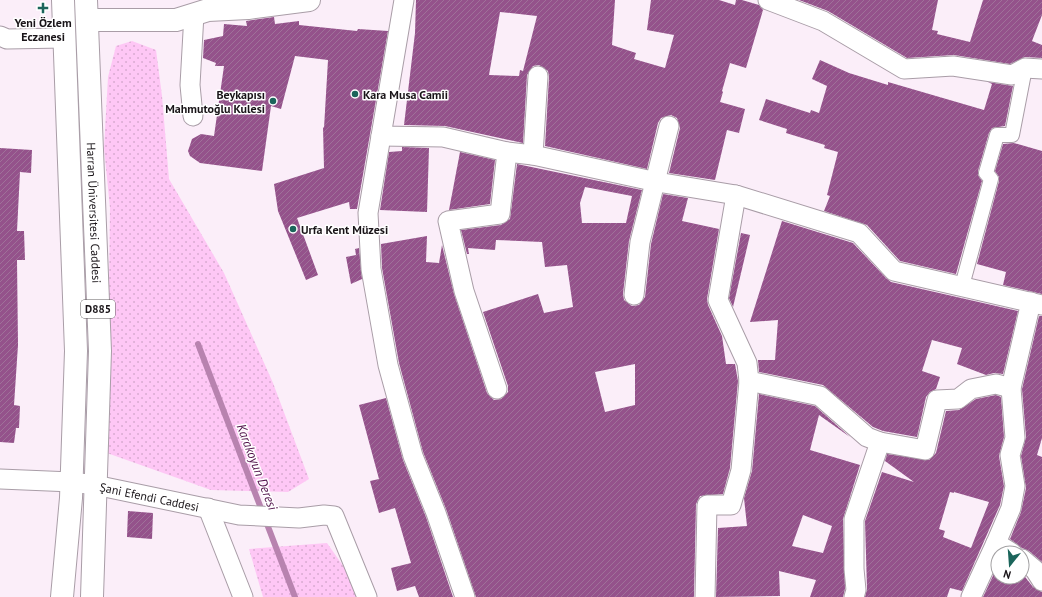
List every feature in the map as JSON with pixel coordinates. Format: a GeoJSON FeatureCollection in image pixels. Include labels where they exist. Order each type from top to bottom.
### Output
{"type":"FeatureCollection","features":[{"type":"Feature","properties":{"kind":"main road","name":"D885"},"geometry":{"type":"LineString","coordinates":[[63,0],[64,38]]}},
{"type":"Feature","properties":{"kind":"main road"},"geometry":{"type":"LineString","coordinates":[[87,10],[176,20],[208,10],[248,8],[309,0]]}},
{"type":"Feature","properties":{"kind":"main road","name":"Harran Üniversitesi Caddesi"},"geometry":{"type":"LineString","coordinates":[[87,10],[100,351],[92,597]]}},
{"type":"Feature","properties":{"kind":"main road","name":"Harran Üniversitesi Caddesi"},"geometry":{"type":"LineString","coordinates":[[62,597],[72,482],[76,351],[64,38]]}},
{"type":"Feature","properties":{"kind":"street"},"geometry":{"type":"LineString","coordinates":[[404,0],[368,213],[371,269],[388,364],[413,456],[436,513],[464,597]]}},
{"type":"Feature","properties":{"kind":"street"},"geometry":{"type":"LineString","coordinates":[[768,0],[790,3],[823,21],[904,70],[952,66],[1012,75],[1034,68]]}},
{"type":"Feature","properties":{"kind":"street"},"geometry":{"type":"LineString","coordinates":[[194,14],[190,85],[194,116]]}},
{"type":"Feature","properties":{"kind":"street"},"geometry":{"type":"LineString","coordinates":[[0,36],[7,39],[64,38]]}},
{"type":"Feature","properties":{"kind":"street"},"geometry":{"type":"LineString","coordinates":[[962,286],[991,178],[986,174],[997,135],[1012,134],[1034,68]]}},
{"type":"Feature","properties":{"kind":"street"},"geometry":{"type":"LineString","coordinates":[[533,155],[538,76]]}},
{"type":"Feature","properties":{"kind":"street"},"geometry":{"type":"LineString","coordinates":[[634,295],[640,242],[669,126]]}},
{"type":"Feature","properties":{"kind":"street"},"geometry":{"type":"LineString","coordinates":[[381,136],[443,137],[507,152],[533,155],[656,182],[736,195],[859,233],[894,271],[1036,304],[1011,388],[1015,438],[1010,454],[1015,486],[1005,545]]}},
{"type":"Feature","properties":{"kind":"street"},"geometry":{"type":"LineString","coordinates":[[498,389],[464,291],[448,221],[500,214],[507,152]]}},
{"type":"Feature","properties":{"kind":"street"},"geometry":{"type":"LineString","coordinates":[[705,597],[707,505],[731,505],[741,470],[749,380],[747,363],[718,300],[736,195]]}},
{"type":"Feature","properties":{"kind":"street"},"geometry":{"type":"LineString","coordinates":[[749,380],[820,396],[867,437],[880,442],[925,450],[937,400],[958,399],[971,389],[996,384],[1011,388]]}},
{"type":"Feature","properties":{"kind":"street"},"geometry":{"type":"LineString","coordinates":[[854,597],[856,590],[854,569],[854,519],[880,442]]}},
{"type":"Feature","properties":{"kind":"street","name":"Şani Efendi Caddesi"},"geometry":{"type":"LineString","coordinates":[[0,480],[72,482],[95,485],[239,515],[299,518],[324,514],[334,516],[367,597]]}},
{"type":"Feature","properties":{"kind":"street"},"geometry":{"type":"LineString","coordinates":[[208,508],[243,597]]}},
{"type":"Feature","properties":{"kind":"street"},"geometry":{"type":"LineString","coordinates":[[1030,566],[1035,570],[1042,581]]}},
{"type":"Feature","properties":{"kind":"street"},"geometry":{"type":"LineString","coordinates":[[971,597],[990,569]]}},
{"type":"Feature","properties":{"kind":"shaded area"},"geometry":{"type":"Polygon","coordinates":[[[132,41],[156,50],[162,96],[169,179],[224,273],[273,383],[309,479],[288,492],[211,490],[107,453],[110,208],[104,148],[108,77],[116,46],[132,41]]]}},
{"type":"Feature","properties":{"kind":"shaded area"},"geometry":{"type":"Polygon","coordinates":[[[327,543],[353,580],[360,597],[263,597],[249,549],[327,543]]]}},
{"type":"Feature","properties":{"kind":"building"},"geometry":{"type":"Polygon","coordinates":[[[416,0],[615,0],[612,45],[636,53],[634,59],[665,68],[674,35],[647,30],[651,0],[719,0],[735,5],[736,0],[742,0],[759,5],[763,10],[746,68],[730,63],[722,91],[720,102],[745,109],[739,133],[727,130],[715,180],[669,173],[680,128],[677,118],[671,115],[661,118],[658,123],[647,169],[545,146],[549,77],[548,71],[539,65],[533,66],[527,75],[523,143],[445,126],[404,125],[415,33],[416,0]],[[500,12],[489,75],[519,76],[520,70],[523,71],[537,16],[500,12]]]}},
{"type":"Feature","properties":{"kind":"building"},"geometry":{"type":"Polygon","coordinates":[[[799,0],[938,0],[932,30],[938,31],[937,34],[970,42],[983,0],[1042,0],[1042,15],[1032,41],[1042,45],[1042,58],[1025,57],[1010,64],[954,55],[907,58],[828,11],[799,0]]]}},
{"type":"Feature","properties":{"kind":"building"},"geometry":{"type":"Polygon","coordinates":[[[274,17],[275,24],[299,21],[299,25],[357,31],[358,29],[388,31],[357,209],[350,209],[349,202],[297,218],[318,275],[306,280],[278,211],[274,184],[324,168],[323,127],[324,128],[328,60],[295,56],[281,109],[271,106],[262,171],[200,163],[190,156],[188,151],[192,139],[201,134],[214,136],[224,66],[215,66],[216,63],[203,58],[204,40],[223,36],[224,24],[247,26],[246,21],[274,17]]]}},
{"type":"Feature","properties":{"kind":"building"},"geometry":{"type":"Polygon","coordinates":[[[820,60],[849,73],[888,85],[888,82],[984,110],[992,84],[988,82],[1013,86],[1005,126],[992,128],[989,133],[978,171],[978,175],[982,181],[956,274],[900,261],[867,225],[824,211],[830,196],[827,195],[838,152],[824,148],[825,145],[786,133],[787,129],[759,120],[766,99],[810,113],[811,110],[819,113],[827,86],[812,79],[820,60]]]}},
{"type":"Feature","properties":{"kind":"building"},"geometry":{"type":"Polygon","coordinates":[[[1014,143],[1042,151],[1042,294],[1003,285],[1006,272],[977,264],[999,181],[999,177],[995,171],[1003,144],[1014,143]]]}},
{"type":"Feature","properties":{"kind":"building"},"geometry":{"type":"Polygon","coordinates":[[[402,147],[429,148],[427,212],[380,210],[389,152],[402,151],[402,147]]]}},
{"type":"Feature","properties":{"kind":"building"},"geometry":{"type":"Polygon","coordinates":[[[0,148],[32,150],[31,173],[20,172],[17,231],[24,231],[25,260],[17,260],[18,345],[14,405],[20,406],[19,428],[16,428],[14,443],[0,442],[0,148]]]}},
{"type":"Feature","properties":{"kind":"building"},"geometry":{"type":"Polygon","coordinates":[[[460,152],[495,160],[490,204],[449,210],[460,152]]]}},
{"type":"Feature","properties":{"kind":"building"},"geometry":{"type":"Polygon","coordinates":[[[517,164],[642,190],[629,241],[623,294],[624,300],[632,306],[639,305],[645,297],[651,244],[663,194],[688,198],[682,221],[719,229],[707,299],[708,305],[722,336],[726,364],[735,364],[738,381],[730,468],[723,494],[700,496],[696,504],[694,597],[476,597],[446,509],[423,452],[399,363],[382,268],[381,244],[427,236],[426,262],[439,263],[442,245],[454,294],[487,393],[494,400],[501,399],[508,392],[508,386],[483,312],[538,294],[544,313],[573,307],[567,265],[545,267],[542,242],[496,240],[495,250],[468,248],[469,254],[467,254],[461,230],[501,225],[510,219],[517,164]],[[585,187],[580,203],[582,223],[626,223],[632,196],[585,187]],[[635,364],[595,372],[605,412],[635,405],[635,364]]]}},
{"type":"Feature","properties":{"kind":"building"},"geometry":{"type":"Polygon","coordinates":[[[782,221],[853,243],[891,282],[1018,311],[1003,374],[994,373],[986,375],[957,364],[962,348],[932,340],[922,371],[940,377],[936,389],[930,392],[926,397],[917,437],[883,431],[873,427],[823,385],[759,372],[758,360],[775,360],[778,320],[750,322],[782,221]]]}},
{"type":"Feature","properties":{"kind":"building"},"geometry":{"type":"Polygon","coordinates":[[[741,233],[750,235],[733,307],[729,298],[741,233]]]}},
{"type":"Feature","properties":{"kind":"building"},"geometry":{"type":"Polygon","coordinates":[[[359,248],[362,279],[351,284],[346,257],[356,255],[355,249],[359,248]]]}},
{"type":"Feature","properties":{"kind":"building"},"geometry":{"type":"Polygon","coordinates":[[[1039,316],[1042,316],[1042,438],[1037,455],[1042,457],[1042,562],[1030,552],[1030,545],[1018,545],[1010,539],[1021,512],[1026,488],[1021,456],[1026,437],[1022,389],[1039,316]]]}},
{"type":"Feature","properties":{"kind":"building"},"geometry":{"type":"Polygon","coordinates":[[[759,394],[815,406],[850,437],[819,415],[810,450],[860,465],[843,519],[845,589],[843,597],[810,597],[816,580],[779,571],[780,596],[716,597],[718,528],[747,526],[744,498],[752,471],[759,394]],[[803,515],[792,546],[823,553],[832,526],[803,515]]]}},
{"type":"Feature","properties":{"kind":"building"},"geometry":{"type":"Polygon","coordinates":[[[996,395],[1001,397],[1004,437],[999,456],[1004,486],[1000,505],[962,591],[950,588],[947,597],[865,597],[867,589],[865,521],[882,472],[914,482],[885,461],[887,454],[929,460],[936,453],[946,411],[959,410],[976,399],[996,395]],[[950,492],[939,529],[945,531],[943,537],[971,548],[989,502],[950,492]]]}},
{"type":"Feature","properties":{"kind":"building"},"geometry":{"type":"Polygon","coordinates":[[[386,398],[403,460],[426,517],[453,597],[419,597],[415,586],[397,591],[391,568],[411,563],[395,508],[379,513],[370,481],[379,479],[359,405],[386,398]]]}},
{"type":"Feature","properties":{"kind":"building"},"geometry":{"type":"Polygon","coordinates":[[[128,511],[153,513],[152,539],[127,537],[128,511]]]}},
{"type":"Feature","properties":{"kind":"building"},"geometry":{"type":"Polygon","coordinates":[[[990,582],[990,585],[1030,585],[1030,583],[1033,587],[1042,592],[1042,597],[983,597],[990,582]]]}},
{"type":"Feature","properties":{"kind":"waterway","name":"Karakoyun Deresi"},"geometry":{"type":"LineString","coordinates":[[198,344],[295,597]]}},
{"type":"Feature","properties":{"kind":"place","name":"Yeni Özlem Eczanesi"},"geometry":{"type":"Point","coordinates":[43,8]}},
{"type":"Feature","properties":{"kind":"place","name":"Kara Musa Camii"},"geometry":{"type":"Point","coordinates":[355,94]}},
{"type":"Feature","properties":{"kind":"place","name":"Beykapısı Mahmutoğlu Kulesi"},"geometry":{"type":"Point","coordinates":[273,101]}},
{"type":"Feature","properties":{"kind":"place","name":"Urfa Kent Müzesi"},"geometry":{"type":"Point","coordinates":[293,229]}}]}
